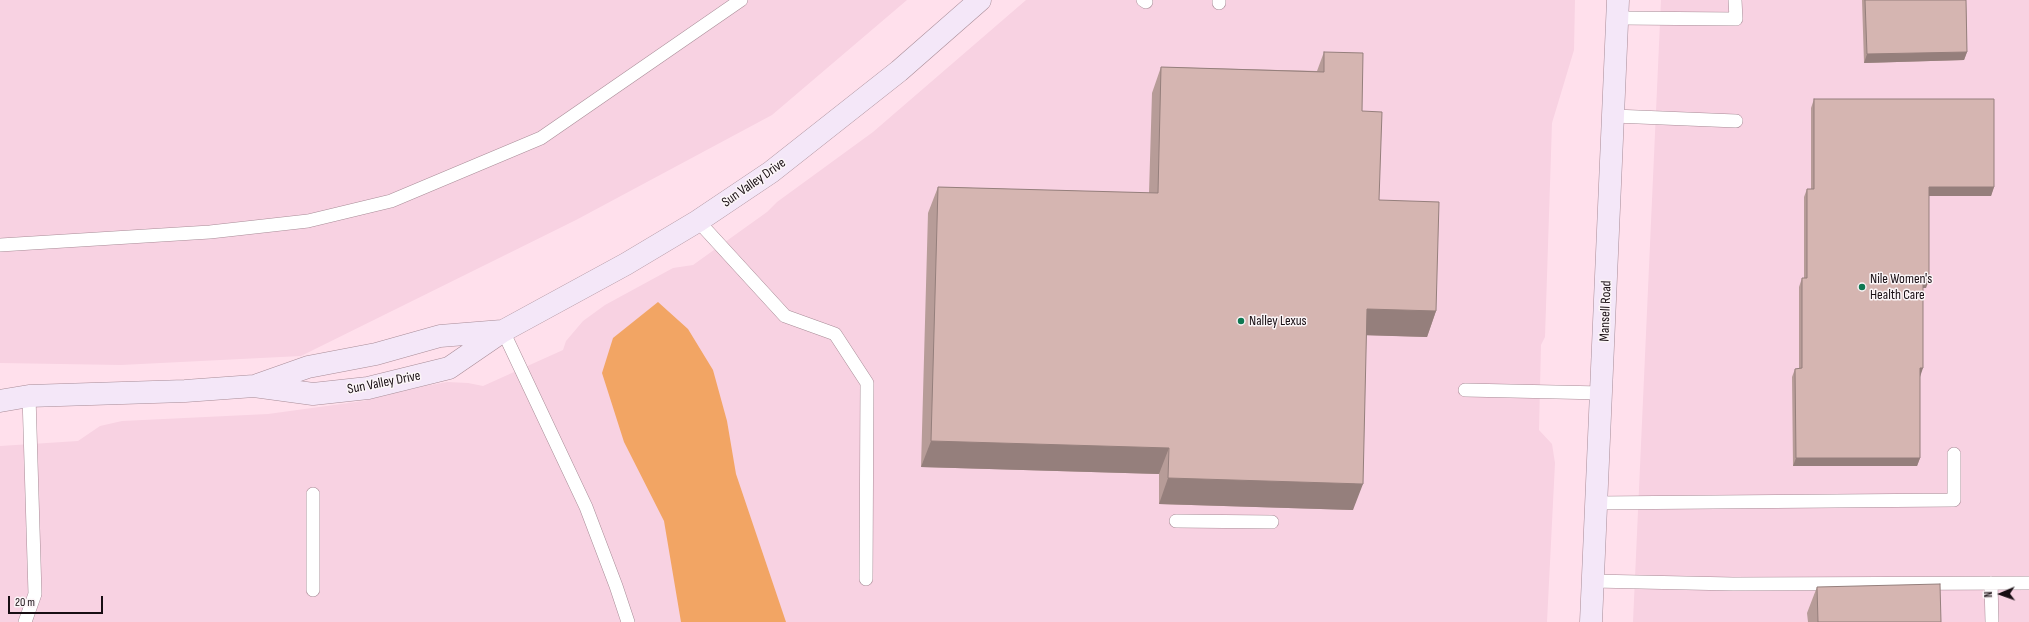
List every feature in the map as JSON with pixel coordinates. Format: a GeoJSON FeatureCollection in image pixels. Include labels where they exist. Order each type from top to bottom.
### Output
{"type":"FeatureCollection","features":[{"type":"Feature","properties":{"kind":"street","name":"Sun Valley Drive"},"geometry":{"type":"LineString","coordinates":[[0,401],[29,396],[185,391],[254,386],[312,394],[375,387],[448,368],[503,331],[626,264],[698,221],[771,172],[830,127],[899,71],[980,0]]}},
{"type":"Feature","properties":{"kind":"street","name":"Mansell Road"},"geometry":{"type":"LineString","coordinates":[[1591,622],[1618,9]]}},
{"type":"Feature","properties":{"kind":"street","name":"Sun Valley Drive"},"geometry":{"type":"LineString","coordinates":[[254,386],[308,367],[376,354],[440,336],[503,331]]}},
{"type":"Feature","properties":{"kind":"street","name":"Sun Valley Drive"},"geometry":{"type":"LineString","coordinates":[[0,391],[29,396]]}},
{"type":"Feature","properties":{"kind":"lane"},"geometry":{"type":"LineString","coordinates":[[0,245],[218,231],[308,221],[391,201],[541,138],[741,0]]}},
{"type":"Feature","properties":{"kind":"lane"},"geometry":{"type":"LineString","coordinates":[[1618,9],[1736,19],[1735,0]]}},
{"type":"Feature","properties":{"kind":"lane"},"geometry":{"type":"LineString","coordinates":[[1614,116],[1736,121]]}},
{"type":"Feature","properties":{"kind":"lane"},"geometry":{"type":"LineString","coordinates":[[698,221],[784,316],[835,334],[867,383],[866,579]]}},
{"type":"Feature","properties":{"kind":"lane"},"geometry":{"type":"LineString","coordinates":[[503,331],[586,507],[628,622]]}},
{"type":"Feature","properties":{"kind":"lane"},"geometry":{"type":"LineString","coordinates":[[1465,390],[1602,393]]}},
{"type":"Feature","properties":{"kind":"lane"},"geometry":{"type":"LineString","coordinates":[[25,622],[35,594],[29,396]]}},
{"type":"Feature","properties":{"kind":"lane"},"geometry":{"type":"LineString","coordinates":[[1596,503],[1954,500],[1954,454]]}},
{"type":"Feature","properties":{"kind":"lane"},"geometry":{"type":"LineString","coordinates":[[312,590],[313,494]]}},
{"type":"Feature","properties":{"kind":"lane"},"geometry":{"type":"LineString","coordinates":[[1176,522],[1272,522]]}},
{"type":"Feature","properties":{"kind":"lane"},"geometry":{"type":"LineString","coordinates":[[1593,581],[1733,584],[2029,583]]}},
{"type":"Feature","properties":{"kind":"lane"},"geometry":{"type":"LineString","coordinates":[[1992,583],[1992,622]]}},
{"type":"Feature","properties":{"kind":"shaded area"},"geometry":{"type":"Polygon","coordinates":[[[0,0],[907,0],[772,115],[576,220],[301,356],[121,365],[0,363],[0,0]]]}},
{"type":"Feature","properties":{"kind":"shaded area"},"geometry":{"type":"Polygon","coordinates":[[[1026,0],[1575,0],[1574,50],[1552,123],[1545,337],[1541,345],[1539,430],[1552,444],[1555,463],[1547,622],[0,622],[0,446],[78,441],[100,426],[122,421],[268,414],[363,401],[447,382],[468,383],[483,386],[563,350],[566,341],[583,321],[605,305],[673,268],[693,265],[767,212],[777,202],[873,132],[1026,0]]]}},
{"type":"Feature","properties":{"kind":"shaded area"},"geometry":{"type":"Polygon","coordinates":[[[1661,0],[2029,0],[2029,622],[1633,622],[1661,0]]]}},
{"type":"Feature","properties":{"kind":"shaded area"},"geometry":{"type":"Polygon","coordinates":[[[658,302],[688,329],[713,370],[727,421],[736,474],[786,622],[681,622],[664,521],[624,442],[602,373],[613,338],[658,302]]]}},
{"type":"Feature","properties":{"kind":"building"},"geometry":{"type":"Polygon","coordinates":[[[1865,0],[1966,0],[1967,52],[1867,54],[1865,0]]]}},
{"type":"Feature","properties":{"kind":"building"},"geometry":{"type":"Polygon","coordinates":[[[1324,52],[1363,53],[1362,111],[1382,112],[1379,200],[1439,202],[1436,311],[1367,309],[1363,484],[1168,478],[1169,448],[931,441],[938,187],[1158,193],[1161,67],[1324,72],[1324,52]]]}},
{"type":"Feature","properties":{"kind":"building","name":"Nile Women's Health Care"},"geometry":{"type":"Polygon","coordinates":[[[1814,99],[1994,99],[1994,187],[1929,187],[1929,280],[1923,279],[1923,368],[1920,368],[1920,458],[1796,458],[1795,369],[1802,368],[1802,278],[1807,278],[1807,189],[1814,189],[1814,99]]]}},
{"type":"Feature","properties":{"kind":"building"},"geometry":{"type":"Polygon","coordinates":[[[1940,584],[1941,622],[1818,622],[1817,587],[1940,584]]]}},
{"type":"Feature","properties":{"kind":"place","name":"Nile Women's Health Care"},"geometry":{"type":"Point","coordinates":[1862,287]}},
{"type":"Feature","properties":{"kind":"place","name":"Nalley Lexus"},"geometry":{"type":"Point","coordinates":[1241,321]}}]}
